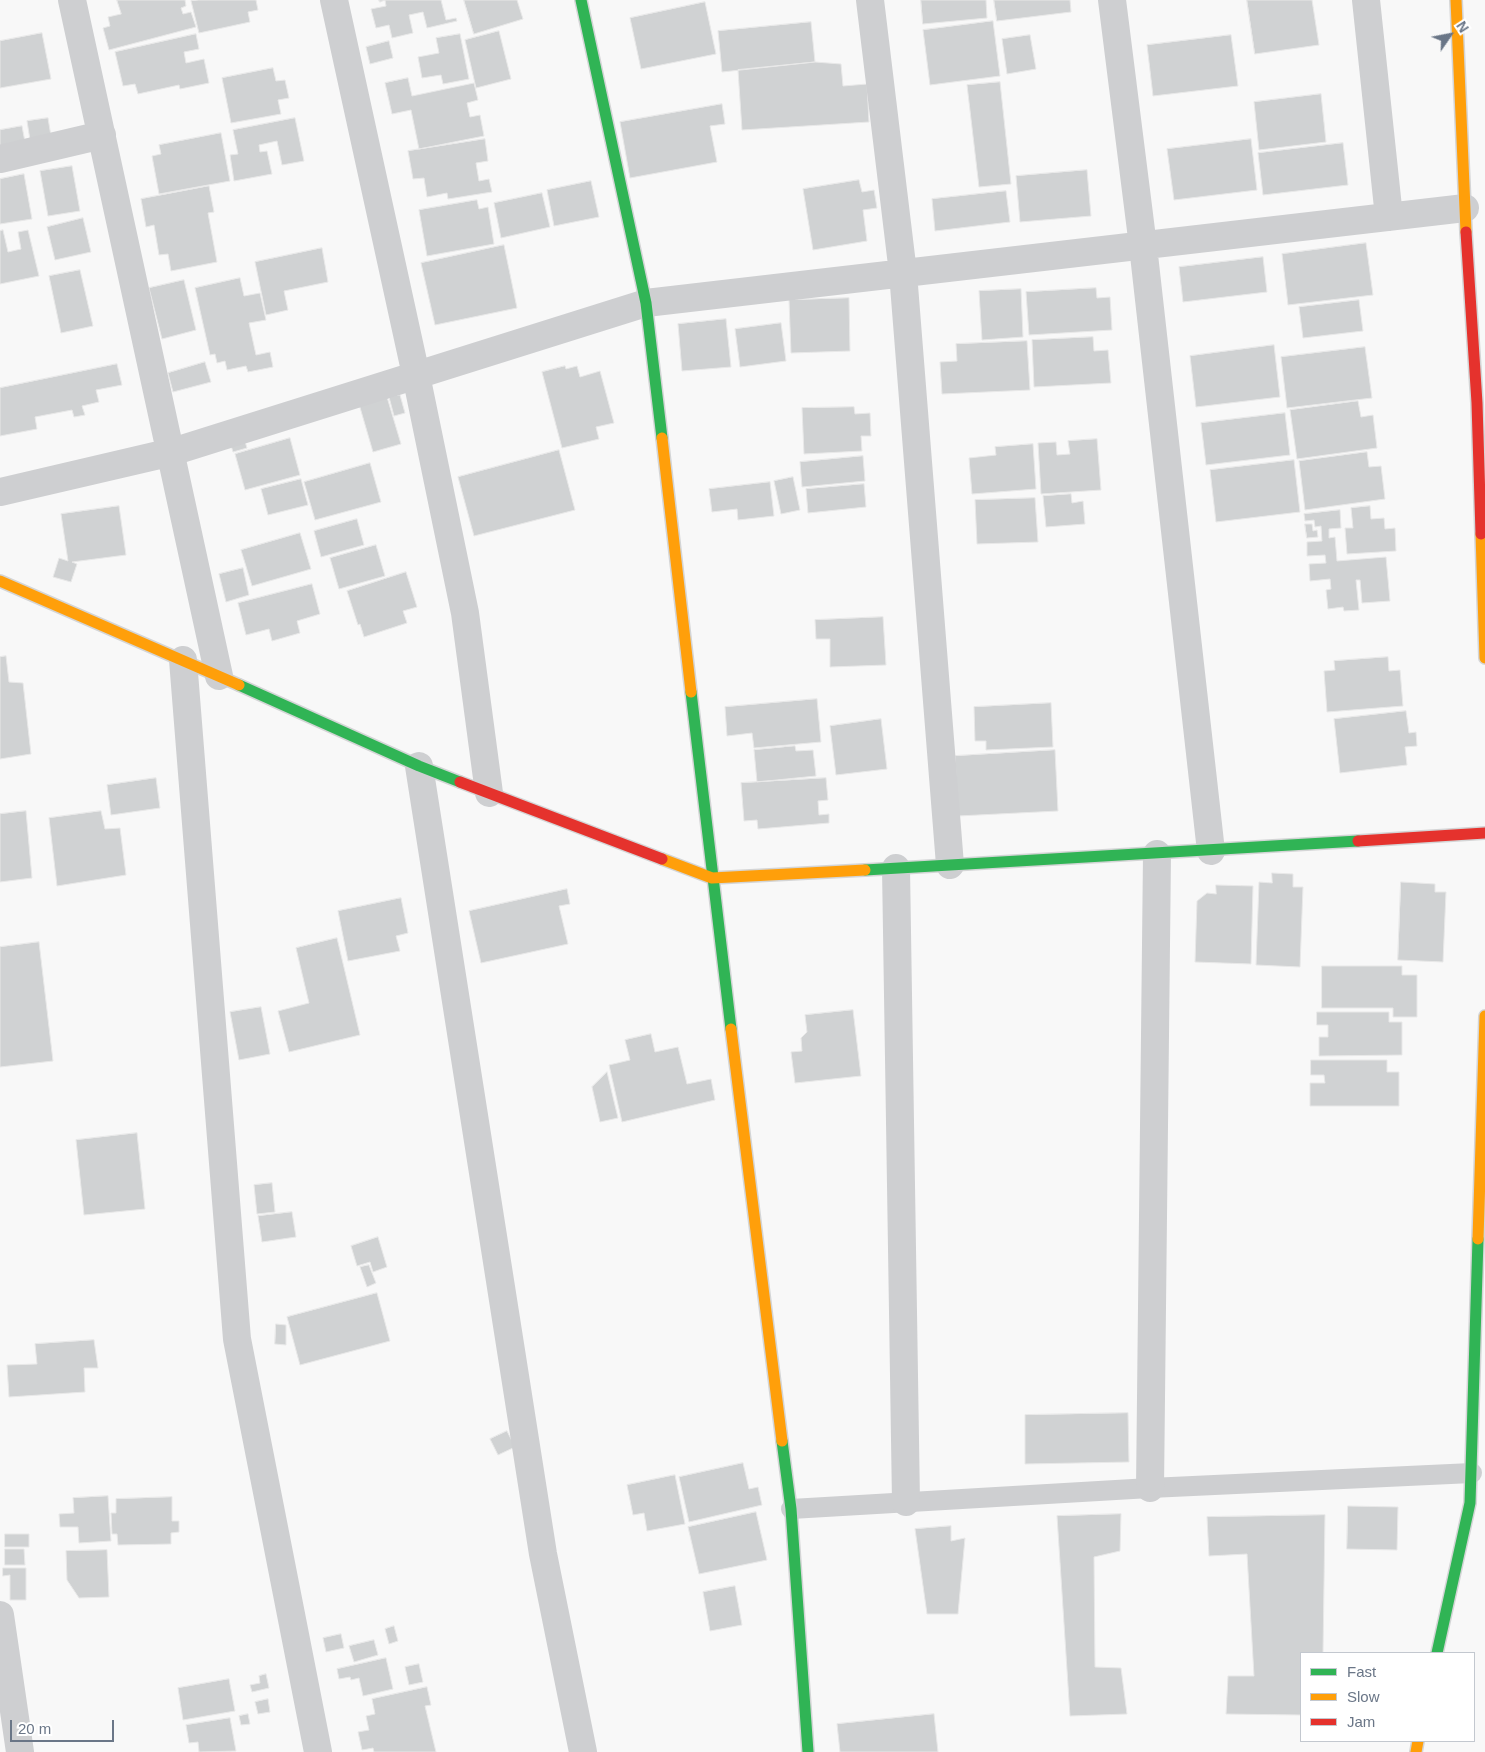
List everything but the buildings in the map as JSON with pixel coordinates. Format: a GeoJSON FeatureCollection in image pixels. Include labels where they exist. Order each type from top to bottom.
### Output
{"type":"FeatureCollection","features":[{"type":"Feature","properties":{"kind":"street"},"geometry":{"type":"LineString","coordinates":[[72,0],[172,452],[219,676]]}},
{"type":"Feature","properties":{"kind":"street"},"geometry":{"type":"LineString","coordinates":[[334,0],[416,375],[465,613],[489,793]]}},
{"type":"Feature","properties":{"kind":"street"},"geometry":{"type":"LineString","coordinates":[[581,0],[646,303],[712,878],[791,1510],[808,1752]]}},
{"type":"Feature","properties":{"kind":"street"},"geometry":{"type":"LineString","coordinates":[[870,0],[903,273],[950,865]]}},
{"type":"Feature","properties":{"kind":"street"},"geometry":{"type":"LineString","coordinates":[[1112,0],[1143,246],[1211,851]]}},
{"type":"Feature","properties":{"kind":"street"},"geometry":{"type":"LineString","coordinates":[[1366,0],[1390,217]]}},
{"type":"Feature","properties":{"kind":"street"},"geometry":{"type":"LineString","coordinates":[[1456,0],[1465,208],[1481,403],[1485,658]]}},
{"type":"Feature","properties":{"kind":"street"},"geometry":{"type":"LineString","coordinates":[[0,159],[102,135]]}},
{"type":"Feature","properties":{"kind":"street"},"geometry":{"type":"LineString","coordinates":[[0,492],[172,452],[646,303],[1465,208]]}},
{"type":"Feature","properties":{"kind":"street"},"geometry":{"type":"LineString","coordinates":[[0,581],[183,660],[419,766],[712,878],[1211,851],[1485,833]]}},
{"type":"Feature","properties":{"kind":"street"},"geometry":{"type":"LineString","coordinates":[[183,660],[237,1340],[318,1752]]}},
{"type":"Feature","properties":{"kind":"street"},"geometry":{"type":"LineString","coordinates":[[419,766],[541,1544],[584,1752]]}},
{"type":"Feature","properties":{"kind":"street"},"geometry":{"type":"LineString","coordinates":[[1150,1488],[1157,854]]}},
{"type":"Feature","properties":{"kind":"street"},"geometry":{"type":"LineString","coordinates":[[896,868],[906,1502]]}},
{"type":"Feature","properties":{"kind":"street"},"geometry":{"type":"LineString","coordinates":[[1437,1652],[1470,1503],[1485,1016]]}},
{"type":"Feature","properties":{"kind":"street"},"geometry":{"type":"LineString","coordinates":[[0,1614],[20,1752]]}},
{"type":"Feature","properties":{"kind":"lane"},"geometry":{"type":"LineString","coordinates":[[791,1510],[1150,1488],[1472,1473]]}},
{"type":"Feature","properties":{"kind":"traffic: fast"},"geometry":{"type":"LineString","coordinates":[[581,0],[646,303],[662,438]]}},
{"type":"Feature","properties":{"kind":"traffic: fast"},"geometry":{"type":"LineString","coordinates":[[239,685],[419,766],[460,782]]}},
{"type":"Feature","properties":{"kind":"traffic: fast"},"geometry":{"type":"LineString","coordinates":[[691,692],[731,1029]]}},
{"type":"Feature","properties":{"kind":"traffic: fast"},"geometry":{"type":"LineString","coordinates":[[865,870],[1358,841]]}},
{"type":"Feature","properties":{"kind":"traffic: fast"},"geometry":{"type":"LineString","coordinates":[[1437,1652],[1470,1503],[1478,1239]]}},
{"type":"Feature","properties":{"kind":"traffic: fast"},"geometry":{"type":"LineString","coordinates":[[782,1441],[791,1509],[808,1752]]}},
{"type":"Feature","properties":{"kind":"traffic: slow"},"geometry":{"type":"LineString","coordinates":[[1456,0],[1466,232]]}},
{"type":"Feature","properties":{"kind":"traffic: slow"},"geometry":{"type":"LineString","coordinates":[[662,438],[691,692]]}},
{"type":"Feature","properties":{"kind":"traffic: slow"},"geometry":{"type":"LineString","coordinates":[[1481,534],[1485,658]]}},
{"type":"Feature","properties":{"kind":"traffic: slow"},"geometry":{"type":"LineString","coordinates":[[0,581],[239,685]]}},
{"type":"Feature","properties":{"kind":"traffic: slow"},"geometry":{"type":"LineString","coordinates":[[662,859],[712,878],[865,870]]}},
{"type":"Feature","properties":{"kind":"traffic: slow"},"geometry":{"type":"LineString","coordinates":[[1478,1239],[1485,1016]]}},
{"type":"Feature","properties":{"kind":"traffic: slow"},"geometry":{"type":"LineString","coordinates":[[731,1029],[782,1441]]}},
{"type":"Feature","properties":{"kind":"traffic: slow"},"geometry":{"type":"LineString","coordinates":[[1416,1752],[1418,1742]]}},
{"type":"Feature","properties":{"kind":"traffic: jam"},"geometry":{"type":"LineString","coordinates":[[1466,232],[1477,403],[1481,534]]}},
{"type":"Feature","properties":{"kind":"traffic: jam"},"geometry":{"type":"LineString","coordinates":[[460,782],[662,859]]}},
{"type":"Feature","properties":{"kind":"traffic: jam"},"geometry":{"type":"LineString","coordinates":[[1358,841],[1485,833]]}}]}
